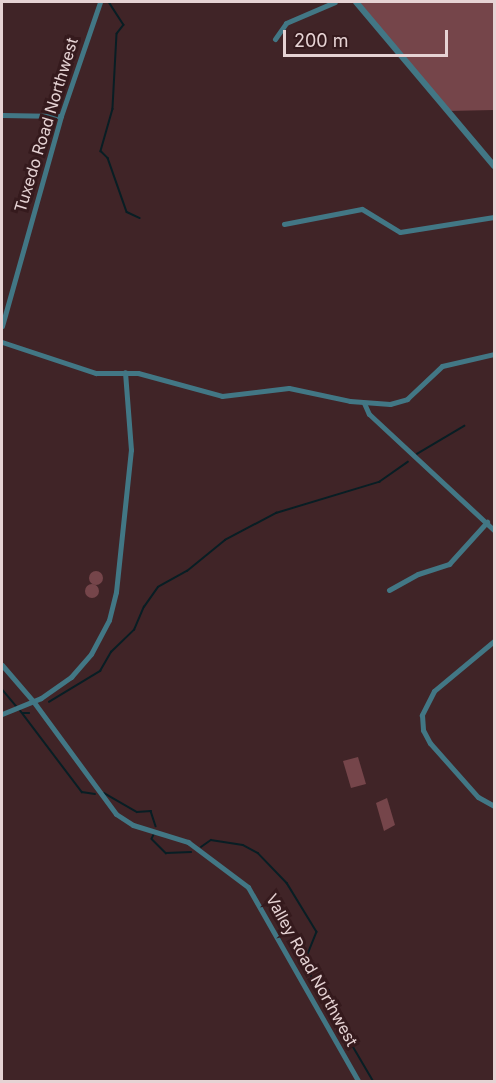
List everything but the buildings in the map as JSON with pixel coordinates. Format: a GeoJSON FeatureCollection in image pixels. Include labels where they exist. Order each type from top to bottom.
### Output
{"type":"FeatureCollection","features":[{"type":"Feature","properties":{"kind":"street","name":"Tuxedo Road Northwest"},"geometry":{"type":"LineString","coordinates":[[2,326],[60,116],[100,2]]}},
{"type":"Feature","properties":{"kind":"street"},"geometry":{"type":"LineString","coordinates":[[275,39],[286,23],[335,2]]}},
{"type":"Feature","properties":{"kind":"street"},"geometry":{"type":"LineString","coordinates":[[356,2],[495,166]]}},
{"type":"Feature","properties":{"kind":"street"},"geometry":{"type":"LineString","coordinates":[[2,115],[60,116]]}},
{"type":"Feature","properties":{"kind":"street"},"geometry":{"type":"LineString","coordinates":[[284,224],[362,209],[400,232],[495,217]]}},
{"type":"Feature","properties":{"kind":"street"},"geometry":{"type":"LineString","coordinates":[[2,342],[96,373],[125,372],[222,396],[289,388],[364,403],[400,402],[442,366],[495,354]]}},
{"type":"Feature","properties":{"kind":"street"},"geometry":{"type":"LineString","coordinates":[[2,714],[60,686],[81,667],[103,634],[113,608],[131,450],[125,372]]}},
{"type":"Feature","properties":{"kind":"street"},"geometry":{"type":"LineString","coordinates":[[364,403],[382,427],[495,530]]}},
{"type":"Feature","properties":{"kind":"street"},"geometry":{"type":"LineString","coordinates":[[389,590],[418,574],[449,564],[487,522]]}},
{"type":"Feature","properties":{"kind":"street"},"geometry":{"type":"LineString","coordinates":[[495,641],[434,692],[423,706],[422,723],[430,743],[470,788],[495,806]]}},
{"type":"Feature","properties":{"kind":"street","name":"Valley Road Northwest"},"geometry":{"type":"LineString","coordinates":[[2,665],[33,701],[116,814],[133,825],[188,843],[248,887],[359,1082]]}},
{"type":"Feature","properties":{"kind":"shaded area"},"geometry":{"type":"Polygon","coordinates":[[[354,2],[494,2],[494,110],[446,111],[354,2]]]}},
{"type":"Feature","properties":{"kind":"shaded area"},"geometry":{"type":"Polygon","coordinates":[[[96,571],[101,573],[103,578],[101,583],[96,585],[91,583],[89,578],[91,573],[96,571]]]}},
{"type":"Feature","properties":{"kind":"shaded area"},"geometry":{"type":"Polygon","coordinates":[[[92,584],[97,586],[99,591],[97,596],[92,598],[87,596],[85,591],[87,586],[92,584]]]}},
{"type":"Feature","properties":{"kind":"shaded area"},"geometry":{"type":"Polygon","coordinates":[[[358,757],[366,784],[351,788],[343,761],[358,757]]]}},
{"type":"Feature","properties":{"kind":"shaded area"},"geometry":{"type":"Polygon","coordinates":[[[387,798],[395,825],[384,831],[376,803],[387,798]]]}},
{"type":"Feature","properties":{"kind":"waterway"},"geometry":{"type":"LineString","coordinates":[[109,2],[124,25],[117,34],[113,109],[101,151],[108,158],[127,212],[140,218]]}},
{"type":"Feature","properties":{"kind":"waterway"},"geometry":{"type":"LineString","coordinates":[[417,454],[464,426]]}},
{"type":"Feature","properties":{"kind":"waterway"},"geometry":{"type":"LineString","coordinates":[[49,702],[100,671],[111,652],[134,630],[144,607],[158,587],[187,571],[225,540],[276,513],[379,482],[408,462]]}},
{"type":"Feature","properties":{"kind":"waterway"},"geometry":{"type":"LineString","coordinates":[[2,689],[17,707]]}},
{"type":"Feature","properties":{"kind":"waterway"},"geometry":{"type":"LineString","coordinates":[[20,710],[82,792],[95,794]]}},
{"type":"Feature","properties":{"kind":"waterway"},"geometry":{"type":"LineString","coordinates":[[23,713],[29,713]]}},
{"type":"Feature","properties":{"kind":"waterway"},"geometry":{"type":"LineString","coordinates":[[104,793],[137,812],[151,811],[156,826]]}},
{"type":"Feature","properties":{"kind":"waterway"},"geometry":{"type":"LineString","coordinates":[[154,835],[152,839],[166,853],[191,852]]}},
{"type":"Feature","properties":{"kind":"waterway"},"geometry":{"type":"LineString","coordinates":[[201,847],[211,840],[243,845],[258,853],[287,883],[317,932],[305,962],[319,991],[329,990],[331,997],[327,1002],[374,1082]]}}]}
